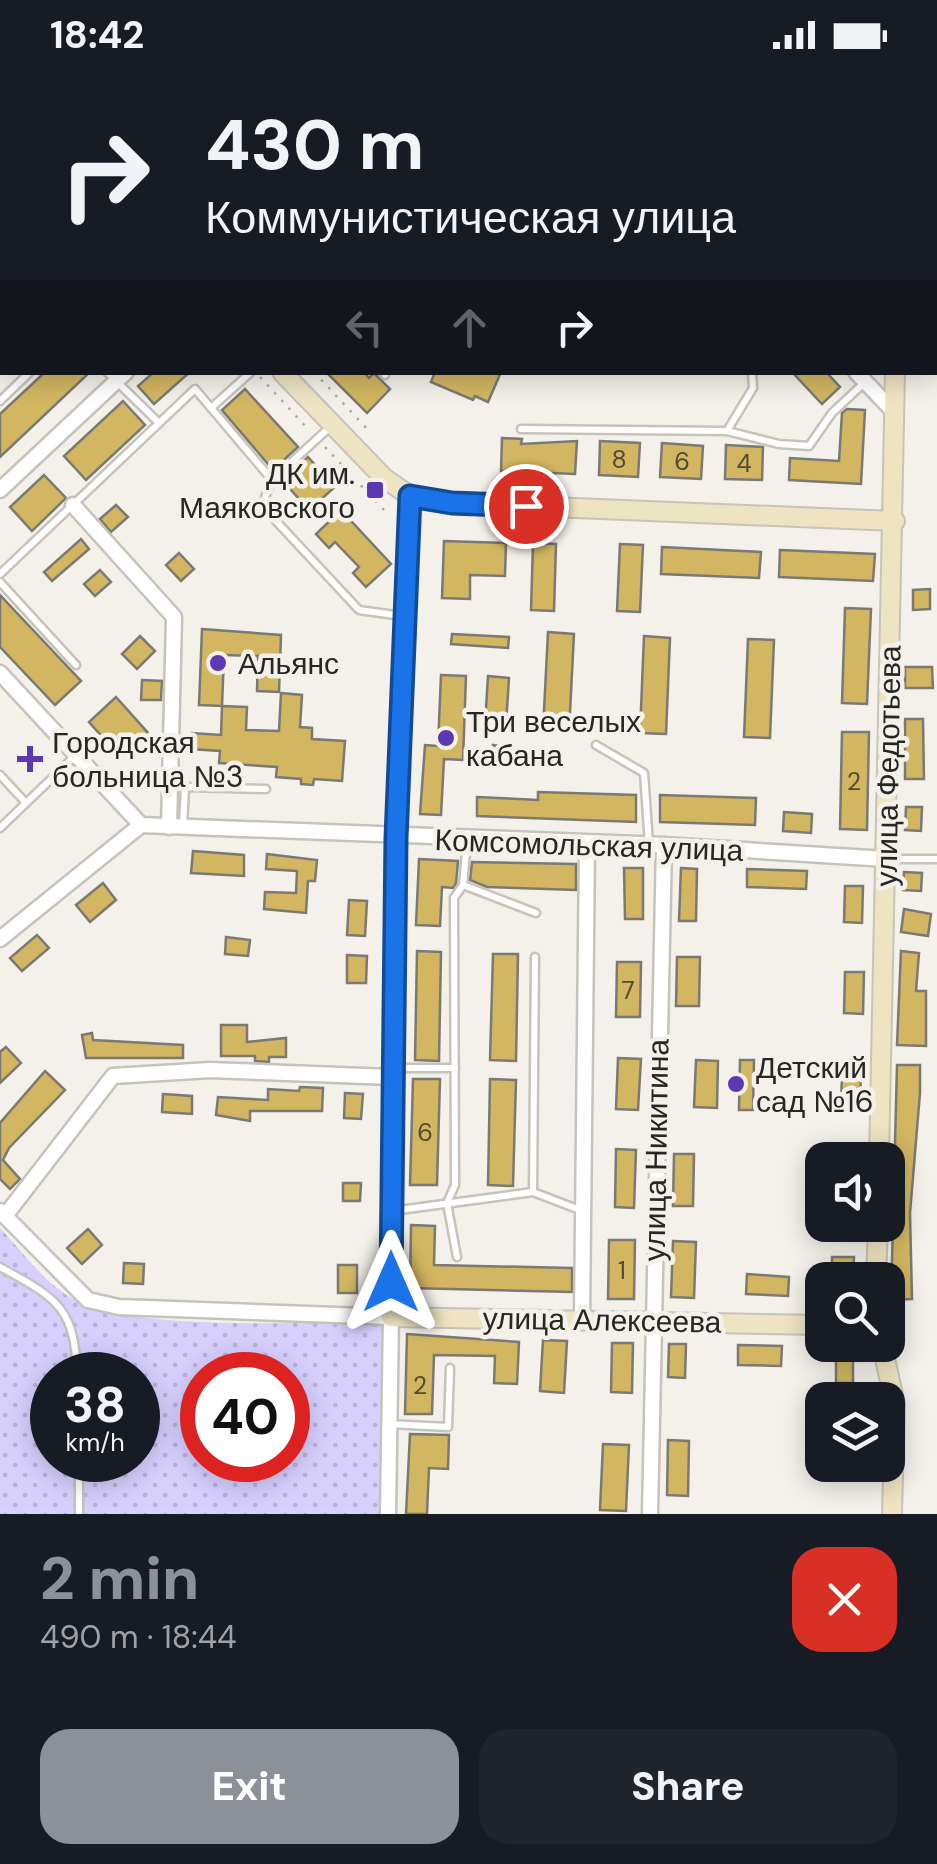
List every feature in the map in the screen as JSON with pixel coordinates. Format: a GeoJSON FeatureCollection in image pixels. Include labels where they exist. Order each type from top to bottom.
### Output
{"type":"FeatureCollection","features":[{"type":"Feature","properties":{"kind":"main road"},"geometry":{"type":"LineString","coordinates":[[286,375],[362,459],[410,496],[452,503],[895,520]]}},
{"type":"Feature","properties":{"kind":"main road","name":"улица Федотьева"},"geometry":{"type":"LineString","coordinates":[[879,1142],[895,520],[894,375]]}},
{"type":"Feature","properties":{"kind":"main road"},"geometry":{"type":"LineString","coordinates":[[391,1318],[396,838],[410,496]]}},
{"type":"Feature","properties":{"kind":"main road","name":"улица Алексеева"},"geometry":{"type":"LineString","coordinates":[[391,1318],[805,1324]]}},
{"type":"Feature","properties":{"kind":"main road"},"geometry":{"type":"LineString","coordinates":[[886,1362],[896,1404],[892,1514]]}},
{"type":"Feature","properties":{"kind":"street"},"geometry":{"type":"LineString","coordinates":[[0,490],[116,376]]}},
{"type":"Feature","properties":{"kind":"street"},"geometry":{"type":"LineString","coordinates":[[861,377],[895,413]]}},
{"type":"Feature","properties":{"kind":"street"},"geometry":{"type":"LineString","coordinates":[[73,504],[174,617],[176,827]]}},
{"type":"Feature","properties":{"kind":"street"},"geometry":{"type":"LineString","coordinates":[[0,673],[141,826],[0,939]]}},
{"type":"Feature","properties":{"kind":"street","name":"Комсомольская улица"},"geometry":{"type":"LineString","coordinates":[[141,826],[657,845],[886,859]]}},
{"type":"Feature","properties":{"kind":"street"},"geometry":{"type":"LineString","coordinates":[[582,1318],[587,845]]}},
{"type":"Feature","properties":{"kind":"street","name":"улица Никитина"},"geometry":{"type":"LineString","coordinates":[[650,1514],[657,845]]}},
{"type":"Feature","properties":{"kind":"street"},"geometry":{"type":"LineString","coordinates":[[2,1216],[113,1076],[210,1070],[392,1073]]}},
{"type":"Feature","properties":{"kind":"street","name":"улица Алексеева"},"geometry":{"type":"LineString","coordinates":[[2,1216],[88,1300],[119,1308],[391,1318]]}},
{"type":"Feature","properties":{"kind":"street"},"geometry":{"type":"LineString","coordinates":[[388,1514],[391,1318]]}},
{"type":"Feature","properties":{"kind":"lane"},"geometry":{"type":"LineString","coordinates":[[0,401],[27,375]]}},
{"type":"Feature","properties":{"kind":"lane"},"geometry":{"type":"LineString","coordinates":[[211,408],[248,375]]}},
{"type":"Feature","properties":{"kind":"lane"},"geometry":{"type":"LineString","coordinates":[[727,431],[753,388],[752,375]]}},
{"type":"Feature","properties":{"kind":"lane"},"geometry":{"type":"LineString","coordinates":[[116,376],[159,423]]}},
{"type":"Feature","properties":{"kind":"lane"},"geometry":{"type":"LineString","coordinates":[[521,429],[727,431],[779,444],[809,446],[861,377]]}},
{"type":"Feature","properties":{"kind":"lane"},"geometry":{"type":"LineString","coordinates":[[0,574],[195,389],[272,480]]}},
{"type":"Feature","properties":{"kind":"lane"},"geometry":{"type":"LineString","coordinates":[[331,426],[272,480],[264,500],[276,522],[359,610],[405,617]]}},
{"type":"Feature","properties":{"kind":"lane"},"geometry":{"type":"LineString","coordinates":[[0,582],[76,665]]}},
{"type":"Feature","properties":{"kind":"lane"},"geometry":{"type":"LineString","coordinates":[[596,744],[644,773],[657,845]]}},
{"type":"Feature","properties":{"kind":"lane"},"geometry":{"type":"LineString","coordinates":[[0,828],[76,755]]}},
{"type":"Feature","properties":{"kind":"lane"},"geometry":{"type":"LineString","coordinates":[[0,775],[26,803]]}},
{"type":"Feature","properties":{"kind":"lane"},"geometry":{"type":"LineString","coordinates":[[176,827],[185,787],[266,789]]}},
{"type":"Feature","properties":{"kind":"lane"},"geometry":{"type":"LineString","coordinates":[[457,1256],[447,1204],[455,1185],[454,898],[463,886],[467,840]]}},
{"type":"Feature","properties":{"kind":"lane"},"geometry":{"type":"LineString","coordinates":[[886,859],[937,859]]}},
{"type":"Feature","properties":{"kind":"lane"},"geometry":{"type":"LineString","coordinates":[[463,886],[536,913]]}},
{"type":"Feature","properties":{"kind":"lane"},"geometry":{"type":"LineString","coordinates":[[534,1192],[535,957]]}},
{"type":"Feature","properties":{"kind":"lane"},"geometry":{"type":"LineString","coordinates":[[392,1073],[454,1068]]}},
{"type":"Feature","properties":{"kind":"lane"},"geometry":{"type":"LineString","coordinates":[[391,1211],[534,1192],[584,1211]]}},
{"type":"Feature","properties":{"kind":"lane"},"geometry":{"type":"LineString","coordinates":[[0,1266],[46,1292],[60,1306],[72,1323],[74,1352]]}},
{"type":"Feature","properties":{"kind":"lane"},"geometry":{"type":"LineString","coordinates":[[387,1424],[448,1427],[450,1368]]}},
{"type":"Feature","properties":{"kind":"lane"},"geometry":{"type":"LineString","coordinates":[[79,1482],[79,1514]]}},
{"type":"Feature","properties":{"kind":"path"},"geometry":{"type":"LineString","coordinates":[[317,375],[369,431]]}},
{"type":"Feature","properties":{"kind":"shaded area"},"geometry":{"type":"Polygon","coordinates":[[[0,1228],[56,1287],[92,1307],[128,1315],[217,1323],[383,1322],[387,1514],[0,1514],[0,1228]]]}},
{"type":"Feature","properties":{"kind":"building"},"geometry":{"type":"Polygon","coordinates":[[[42,375],[87,375],[0,457],[0,414],[42,375]]]}},
{"type":"Feature","properties":{"kind":"building"},"geometry":{"type":"Polygon","coordinates":[[[151,375],[187,375],[154,404],[138,386],[151,375]]]}},
{"type":"Feature","properties":{"kind":"building"},"geometry":{"type":"Polygon","coordinates":[[[329,375],[376,375],[390,389],[367,413],[329,375]]]}},
{"type":"Feature","properties":{"kind":"building"},"geometry":{"type":"Polygon","coordinates":[[[434,375],[500,375],[488,402],[475,396],[473,400],[431,382],[434,375]]]}},
{"type":"Feature","properties":{"kind":"building"},"geometry":{"type":"Polygon","coordinates":[[[795,375],[829,375],[840,387],[822,404],[795,375]]]}},
{"type":"Feature","properties":{"kind":"building"},"geometry":{"type":"Polygon","coordinates":[[[245,389],[298,447],[273,470],[222,410],[245,389]]]}},
{"type":"Feature","properties":{"kind":"building"},"geometry":{"type":"Polygon","coordinates":[[[123,401],[145,425],[86,480],[64,456],[123,401]]]}},
{"type":"Feature","properties":{"kind":"building"},"geometry":{"type":"Polygon","coordinates":[[[847,409],[865,410],[861,484],[789,480],[790,458],[839,461],[842,413],[847,409]]]}},
{"type":"Feature","properties":{"kind":"building"},"geometry":{"type":"Polygon","coordinates":[[[502,438],[522,439],[521,444],[577,441],[575,474],[501,471],[502,438]]]}},
{"type":"Feature","properties":{"kind":"building"},"geometry":{"type":"Polygon","coordinates":[[[600,441],[640,443],[638,477],[599,475],[600,441]]]}},
{"type":"Feature","properties":{"kind":"building"},"geometry":{"type":"Polygon","coordinates":[[[662,443],[703,446],[701,479],[660,477],[662,443]]]}},
{"type":"Feature","properties":{"kind":"building"},"geometry":{"type":"Polygon","coordinates":[[[726,445],[763,447],[762,480],[725,479],[726,445]]]}},
{"type":"Feature","properties":{"kind":"building"},"geometry":{"type":"Polygon","coordinates":[[[308,457],[335,487],[309,510],[282,480],[308,457]]]}},
{"type":"Feature","properties":{"kind":"building"},"geometry":{"type":"Polygon","coordinates":[[[44,475],[66,498],[32,531],[10,507],[44,475]]]}},
{"type":"Feature","properties":{"kind":"building"},"geometry":{"type":"Polygon","coordinates":[[[116,505],[128,517],[111,532],[100,519],[116,505]]]}},
{"type":"Feature","properties":{"kind":"building"},"geometry":{"type":"Polygon","coordinates":[[[341,510],[391,564],[366,587],[353,573],[359,567],[335,542],[329,548],[316,534],[341,510]]]}},
{"type":"Feature","properties":{"kind":"building"},"geometry":{"type":"Polygon","coordinates":[[[81,539],[89,549],[52,581],[44,572],[81,539]]]}},
{"type":"Feature","properties":{"kind":"building"},"geometry":{"type":"Polygon","coordinates":[[[444,541],[506,543],[505,576],[470,575],[470,599],[442,598],[444,541]]]}},
{"type":"Feature","properties":{"kind":"building"},"geometry":{"type":"Polygon","coordinates":[[[533,543],[556,544],[554,611],[531,610],[533,543]]]}},
{"type":"Feature","properties":{"kind":"building"},"geometry":{"type":"Polygon","coordinates":[[[620,544],[643,545],[640,612],[617,611],[620,544]]]}},
{"type":"Feature","properties":{"kind":"building"},"geometry":{"type":"Polygon","coordinates":[[[662,547],[761,552],[759,578],[661,574],[662,547]]]}},
{"type":"Feature","properties":{"kind":"building"},"geometry":{"type":"Polygon","coordinates":[[[780,550],[875,554],[873,581],[779,577],[780,550]]]}},
{"type":"Feature","properties":{"kind":"building"},"geometry":{"type":"Polygon","coordinates":[[[179,553],[194,569],[181,581],[166,565],[179,553]]]}},
{"type":"Feature","properties":{"kind":"building"},"geometry":{"type":"Polygon","coordinates":[[[100,570],[111,582],[95,596],[84,584],[100,570]]]}},
{"type":"Feature","properties":{"kind":"building"},"geometry":{"type":"Polygon","coordinates":[[[930,589],[930,609],[913,610],[913,590],[930,589]]]}},
{"type":"Feature","properties":{"kind":"building"},"geometry":{"type":"Polygon","coordinates":[[[0,595],[81,681],[55,705],[0,647],[0,595]]]}},
{"type":"Feature","properties":{"kind":"building"},"geometry":{"type":"Polygon","coordinates":[[[845,608],[871,609],[867,704],[842,703],[845,608]]]}},
{"type":"Feature","properties":{"kind":"building"},"geometry":{"type":"Polygon","coordinates":[[[202,629],[281,635],[279,692],[257,691],[258,656],[224,655],[222,706],[199,705],[202,629]]]}},
{"type":"Feature","properties":{"kind":"building"},"geometry":{"type":"Polygon","coordinates":[[[548,632],[574,634],[569,732],[543,730],[548,632]]]}},
{"type":"Feature","properties":{"kind":"building"},"geometry":{"type":"Polygon","coordinates":[[[452,634],[509,637],[508,648],[451,644],[452,634]]]}},
{"type":"Feature","properties":{"kind":"building"},"geometry":{"type":"Polygon","coordinates":[[[140,636],[155,651],[137,669],[122,654],[140,636]]]}},
{"type":"Feature","properties":{"kind":"building"},"geometry":{"type":"Polygon","coordinates":[[[644,636],[670,638],[666,734],[640,733],[644,636]]]}},
{"type":"Feature","properties":{"kind":"building"},"geometry":{"type":"Polygon","coordinates":[[[748,639],[774,640],[770,738],[744,737],[748,639]]]}},
{"type":"Feature","properties":{"kind":"building"},"geometry":{"type":"Polygon","coordinates":[[[905,667],[932,667],[933,688],[905,688],[905,667]]]}},
{"type":"Feature","properties":{"kind":"building"},"geometry":{"type":"Polygon","coordinates":[[[441,675],[466,676],[463,760],[444,759],[441,815],[420,814],[425,745],[438,746],[441,675]]]}},
{"type":"Feature","properties":{"kind":"building"},"geometry":{"type":"Polygon","coordinates":[[[488,676],[509,678],[506,725],[485,724],[488,676]]]}},
{"type":"Feature","properties":{"kind":"building"},"geometry":{"type":"Polygon","coordinates":[[[142,680],[162,681],[161,700],[141,700],[142,680]]]}},
{"type":"Feature","properties":{"kind":"building"},"geometry":{"type":"Polygon","coordinates":[[[281,693],[302,695],[300,727],[312,728],[312,739],[345,741],[342,781],[314,779],[313,785],[301,784],[301,779],[276,777],[277,767],[219,763],[220,751],[191,749],[192,733],[221,735],[222,706],[247,707],[246,730],[279,731],[281,693]]]}},
{"type":"Feature","properties":{"kind":"building"},"geometry":{"type":"Polygon","coordinates":[[[116,697],[149,734],[121,758],[89,722],[116,697]]]}},
{"type":"Feature","properties":{"kind":"building"},"geometry":{"type":"Polygon","coordinates":[[[905,719],[923,719],[924,779],[905,779],[905,719]]]}},
{"type":"Feature","properties":{"kind":"building"},"geometry":{"type":"Polygon","coordinates":[[[842,732],[869,732],[867,830],[840,829],[842,732]]]}},
{"type":"Feature","properties":{"kind":"building"},"geometry":{"type":"Polygon","coordinates":[[[493,745],[532,750],[531,761],[492,763],[493,745]]]}},
{"type":"Feature","properties":{"kind":"building"},"geometry":{"type":"Polygon","coordinates":[[[538,792],[636,795],[636,822],[477,816],[477,797],[538,800],[538,792]]]}},
{"type":"Feature","properties":{"kind":"building"},"geometry":{"type":"Polygon","coordinates":[[[660,795],[756,798],[755,825],[660,822],[660,795]]]}},
{"type":"Feature","properties":{"kind":"building"},"geometry":{"type":"Polygon","coordinates":[[[906,807],[922,807],[921,831],[905,830],[906,807]]]}},
{"type":"Feature","properties":{"kind":"building"},"geometry":{"type":"Polygon","coordinates":[[[784,812],[812,814],[811,833],[783,831],[784,812]]]}},
{"type":"Feature","properties":{"kind":"building"},"geometry":{"type":"Polygon","coordinates":[[[193,851],[244,855],[244,876],[191,873],[193,851]]]}},
{"type":"Feature","properties":{"kind":"building"},"geometry":{"type":"Polygon","coordinates":[[[267,854],[317,860],[315,881],[308,881],[306,913],[264,909],[265,892],[296,893],[297,871],[266,869],[267,854]]]}},
{"type":"Feature","properties":{"kind":"building"},"geometry":{"type":"Polygon","coordinates":[[[419,859],[458,861],[453,888],[442,887],[440,926],[416,925],[419,859]]]}},
{"type":"Feature","properties":{"kind":"building"},"geometry":{"type":"Polygon","coordinates":[[[472,862],[576,864],[576,890],[487,887],[470,880],[472,862]]]}},
{"type":"Feature","properties":{"kind":"building"},"geometry":{"type":"Polygon","coordinates":[[[624,868],[643,868],[643,919],[625,919],[624,868]]]}},
{"type":"Feature","properties":{"kind":"building"},"geometry":{"type":"Polygon","coordinates":[[[681,868],[697,869],[696,921],[679,921],[681,868]]]}},
{"type":"Feature","properties":{"kind":"building"},"geometry":{"type":"Polygon","coordinates":[[[747,869],[807,871],[806,889],[747,887],[747,869]]]}},
{"type":"Feature","properties":{"kind":"building"},"geometry":{"type":"Polygon","coordinates":[[[904,872],[922,873],[921,891],[903,890],[904,872]]]}},
{"type":"Feature","properties":{"kind":"building"},"geometry":{"type":"Polygon","coordinates":[[[103,883],[116,900],[90,922],[76,905],[103,883]]]}},
{"type":"Feature","properties":{"kind":"building"},"geometry":{"type":"Polygon","coordinates":[[[845,886],[863,886],[862,923],[844,922],[845,886]]]}},
{"type":"Feature","properties":{"kind":"building"},"geometry":{"type":"Polygon","coordinates":[[[349,900],[367,901],[365,936],[347,935],[349,900]]]}},
{"type":"Feature","properties":{"kind":"building"},"geometry":{"type":"Polygon","coordinates":[[[904,909],[931,914],[928,936],[901,932],[904,909]]]}},
{"type":"Feature","properties":{"kind":"building"},"geometry":{"type":"Polygon","coordinates":[[[37,935],[49,948],[22,971],[10,958],[37,935]]]}},
{"type":"Feature","properties":{"kind":"building"},"geometry":{"type":"Polygon","coordinates":[[[226,937],[250,940],[248,956],[225,954],[226,937]]]}},
{"type":"Feature","properties":{"kind":"building"},"geometry":{"type":"Polygon","coordinates":[[[417,951],[441,952],[439,1061],[415,1060],[417,951]]]}},
{"type":"Feature","properties":{"kind":"building"},"geometry":{"type":"Polygon","coordinates":[[[901,951],[919,953],[916,991],[926,991],[926,1046],[897,1045],[901,951]]]}},
{"type":"Feature","properties":{"kind":"building"},"geometry":{"type":"Polygon","coordinates":[[[493,954],[518,954],[516,1061],[490,1060],[493,954]]]}},
{"type":"Feature","properties":{"kind":"building"},"geometry":{"type":"Polygon","coordinates":[[[347,955],[367,956],[366,983],[347,983],[347,955]]]}},
{"type":"Feature","properties":{"kind":"building"},"geometry":{"type":"Polygon","coordinates":[[[677,957],[700,957],[699,1006],[676,1006],[677,957]]]}},
{"type":"Feature","properties":{"kind":"building"},"geometry":{"type":"Polygon","coordinates":[[[617,962],[641,962],[640,1017],[616,1017],[617,962]]]}},
{"type":"Feature","properties":{"kind":"building"},"geometry":{"type":"Polygon","coordinates":[[[845,972],[864,972],[863,1014],[844,1013],[845,972]]]}},
{"type":"Feature","properties":{"kind":"building"},"geometry":{"type":"Polygon","coordinates":[[[221,1025],[247,1025],[247,1042],[286,1038],[286,1057],[269,1057],[269,1062],[255,1061],[255,1056],[221,1056],[221,1025]]]}},
{"type":"Feature","properties":{"kind":"building"},"geometry":{"type":"Polygon","coordinates":[[[92,1033],[93,1040],[183,1045],[183,1058],[86,1058],[82,1035],[92,1033]]]}},
{"type":"Feature","properties":{"kind":"building"},"geometry":{"type":"Polygon","coordinates":[[[6,1047],[21,1063],[0,1083],[0,1052],[6,1047]]]}},
{"type":"Feature","properties":{"kind":"building"},"geometry":{"type":"Polygon","coordinates":[[[618,1058],[641,1059],[638,1110],[616,1109],[618,1058]]]}},
{"type":"Feature","properties":{"kind":"building"},"geometry":{"type":"Polygon","coordinates":[[[696,1060],[718,1061],[717,1108],[694,1107],[696,1060]]]}},
{"type":"Feature","properties":{"kind":"building"},"geometry":{"type":"Polygon","coordinates":[[[740,1060],[754,1060],[753,1110],[739,1110],[740,1060]]]}},
{"type":"Feature","properties":{"kind":"building"},"geometry":{"type":"Polygon","coordinates":[[[897,1065],[920,1065],[910,1213],[912,1299],[905,1299],[905,1262],[892,1262],[892,1242],[905,1242],[905,1142],[895,1142],[897,1065]]]}},
{"type":"Feature","properties":{"kind":"building"},"geometry":{"type":"Polygon","coordinates":[[[842,1070],[861,1071],[860,1109],[841,1108],[842,1070]]]}},
{"type":"Feature","properties":{"kind":"building"},"geometry":{"type":"Polygon","coordinates":[[[45,1071],[65,1090],[9,1148],[3,1160],[20,1179],[10,1189],[0,1179],[0,1123],[45,1071]]]}},
{"type":"Feature","properties":{"kind":"building"},"geometry":{"type":"Polygon","coordinates":[[[413,1079],[440,1079],[437,1185],[410,1185],[413,1079]]]}},
{"type":"Feature","properties":{"kind":"building"},"geometry":{"type":"Polygon","coordinates":[[[490,1079],[516,1080],[513,1186],[488,1185],[490,1079]]]}},
{"type":"Feature","properties":{"kind":"building"},"geometry":{"type":"Polygon","coordinates":[[[300,1087],[323,1088],[322,1111],[250,1111],[250,1121],[216,1115],[218,1097],[268,1100],[268,1089],[299,1091],[300,1087]]]}},
{"type":"Feature","properties":{"kind":"building"},"geometry":{"type":"Polygon","coordinates":[[[345,1093],[363,1094],[361,1119],[344,1118],[345,1093]]]}},
{"type":"Feature","properties":{"kind":"building"},"geometry":{"type":"Polygon","coordinates":[[[163,1094],[192,1096],[192,1114],[162,1112],[163,1094]]]}},
{"type":"Feature","properties":{"kind":"building"},"geometry":{"type":"Polygon","coordinates":[[[616,1149],[636,1150],[634,1208],[615,1207],[616,1149]]]}},
{"type":"Feature","properties":{"kind":"building"},"geometry":{"type":"Polygon","coordinates":[[[674,1154],[694,1154],[693,1206],[673,1206],[674,1154]]]}},
{"type":"Feature","properties":{"kind":"building"},"geometry":{"type":"Polygon","coordinates":[[[343,1183],[361,1183],[360,1201],[343,1201],[343,1183]]]}},
{"type":"Feature","properties":{"kind":"building"},"geometry":{"type":"Polygon","coordinates":[[[411,1225],[435,1226],[434,1265],[572,1268],[572,1292],[410,1288],[411,1225]]]}},
{"type":"Feature","properties":{"kind":"building"},"geometry":{"type":"Polygon","coordinates":[[[88,1229],[102,1245],[82,1264],[67,1248],[88,1229]]]}},
{"type":"Feature","properties":{"kind":"building"},"geometry":{"type":"Polygon","coordinates":[[[609,1240],[635,1240],[634,1299],[608,1299],[609,1240]]]}},
{"type":"Feature","properties":{"kind":"building"},"geometry":{"type":"Polygon","coordinates":[[[673,1241],[696,1242],[694,1298],[671,1297],[673,1241]]]}},
{"type":"Feature","properties":{"kind":"building"},"geometry":{"type":"Polygon","coordinates":[[[832,1257],[854,1257],[854,1262],[832,1262],[832,1257]]]}},
{"type":"Feature","properties":{"kind":"building"},"geometry":{"type":"Polygon","coordinates":[[[124,1263],[144,1264],[143,1284],[123,1283],[124,1263]]]}},
{"type":"Feature","properties":{"kind":"building"},"geometry":{"type":"Polygon","coordinates":[[[338,1265],[357,1265],[357,1293],[338,1293],[338,1265]]]}},
{"type":"Feature","properties":{"kind":"building"},"geometry":{"type":"Polygon","coordinates":[[[747,1274],[789,1277],[788,1296],[746,1294],[747,1274]]]}},
{"type":"Feature","properties":{"kind":"building"},"geometry":{"type":"Polygon","coordinates":[[[407,1334],[519,1342],[517,1384],[494,1383],[495,1356],[434,1355],[432,1414],[405,1414],[407,1334]]]}},
{"type":"Feature","properties":{"kind":"building"},"geometry":{"type":"Polygon","coordinates":[[[543,1340],[567,1341],[564,1393],[540,1391],[543,1340]]]}},
{"type":"Feature","properties":{"kind":"building"},"geometry":{"type":"Polygon","coordinates":[[[612,1343],[633,1343],[632,1393],[611,1392],[612,1343]]]}},
{"type":"Feature","properties":{"kind":"building"},"geometry":{"type":"Polygon","coordinates":[[[669,1344],[686,1344],[685,1378],[668,1377],[669,1344]]]}},
{"type":"Feature","properties":{"kind":"building"},"geometry":{"type":"Polygon","coordinates":[[[738,1345],[782,1346],[781,1366],[738,1365],[738,1345]]]}},
{"type":"Feature","properties":{"kind":"building"},"geometry":{"type":"Polygon","coordinates":[[[836,1362],[853,1362],[853,1382],[836,1382],[836,1362]]]}},
{"type":"Feature","properties":{"kind":"building"},"geometry":{"type":"Polygon","coordinates":[[[410,1434],[449,1435],[448,1469],[429,1468],[427,1514],[406,1514],[410,1434]]]}},
{"type":"Feature","properties":{"kind":"building"},"geometry":{"type":"Polygon","coordinates":[[[668,1440],[689,1441],[688,1496],[667,1495],[668,1440]]]}},
{"type":"Feature","properties":{"kind":"building"},"geometry":{"type":"Polygon","coordinates":[[[603,1444],[629,1445],[626,1511],[600,1510],[603,1444]]]}},
{"type":"Feature","properties":{"kind":"place","name":"ДК им. Маяковского"},"geometry":{"type":"Point","coordinates":[375,490]}},
{"type":"Feature","properties":{"kind":"place","name":"Альянс"},"geometry":{"type":"Point","coordinates":[218,663]}},
{"type":"Feature","properties":{"kind":"place","name":"Три веселых кабана"},"geometry":{"type":"Point","coordinates":[446,738]}},
{"type":"Feature","properties":{"kind":"place","name":"Городская больница №3"},"geometry":{"type":"Point","coordinates":[30,759]}},
{"type":"Feature","properties":{"kind":"place","name":"Детский сад №16"},"geometry":{"type":"Point","coordinates":[736,1084]}},
{"type":"Feature","properties":{"kind":"route"},"geometry":{"type":"LineString","coordinates":[[391,1282],[396,838],[410,496],[452,503],[526,506]]}}]}
